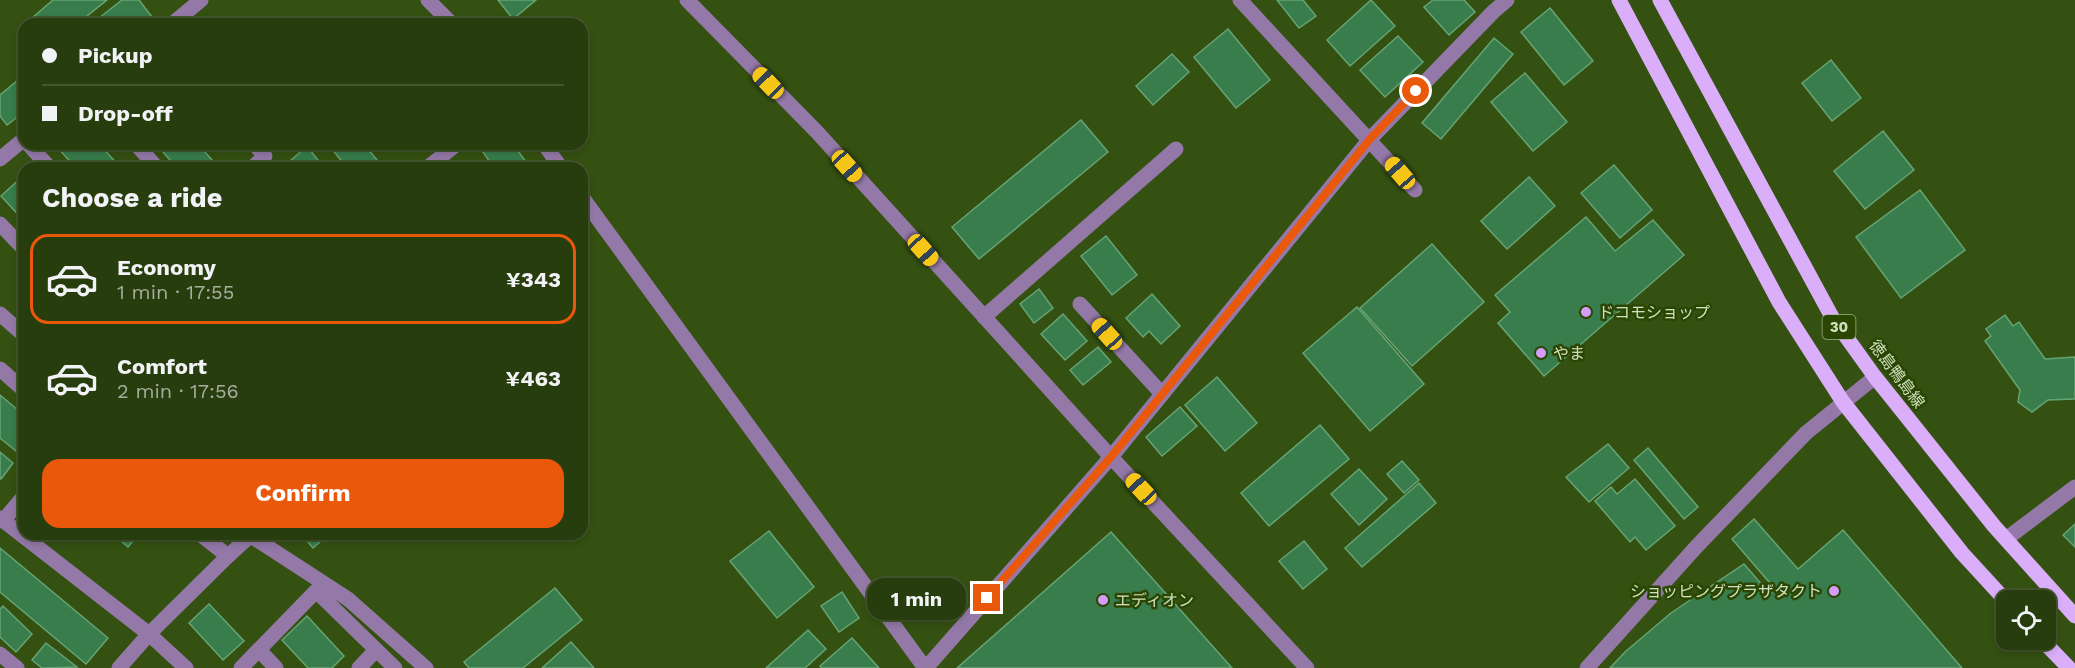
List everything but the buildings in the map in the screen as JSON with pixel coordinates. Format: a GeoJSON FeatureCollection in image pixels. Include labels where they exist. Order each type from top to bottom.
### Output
{"type":"FeatureCollection","features":[{"type":"Feature","properties":{"kind":"main road","name":"30"},"geometry":{"type":"LineString","coordinates":[[1619,0],[1779,302],[1843,402],[1962,553],[1996,590]]}},
{"type":"Feature","properties":{"kind":"main road","name":"徳島鴨島線"},"geometry":{"type":"LineString","coordinates":[[1660,0],[1832,317],[1875,377],[2006,539],[2075,616]]}},
{"type":"Feature","properties":{"kind":"main road"},"geometry":{"type":"LineString","coordinates":[[2052,650],[2069,668]]}},
{"type":"Feature","properties":{"kind":"street"},"geometry":{"type":"LineString","coordinates":[[179,18],[201,0]]}},
{"type":"Feature","properties":{"kind":"street"},"geometry":{"type":"LineString","coordinates":[[428,0],[446,18]]}},
{"type":"Feature","properties":{"kind":"street"},"geometry":{"type":"LineString","coordinates":[[687,0],[817,132],[1111,457],[1307,668]]}},
{"type":"Feature","properties":{"kind":"street"},"geometry":{"type":"LineString","coordinates":[[1240,0],[1415,190]]}},
{"type":"Feature","properties":{"kind":"street"},"geometry":{"type":"LineString","coordinates":[[588,205],[925,668],[1111,457],[1370,139],[1507,0]]}},
{"type":"Feature","properties":{"kind":"street"},"geometry":{"type":"LineString","coordinates":[[0,159],[18,145]]}},
{"type":"Feature","properties":{"kind":"street"},"geometry":{"type":"LineString","coordinates":[[984,317],[1176,149]]}},
{"type":"Feature","properties":{"kind":"street"},"geometry":{"type":"LineString","coordinates":[[34,150],[45,162]]}},
{"type":"Feature","properties":{"kind":"street"},"geometry":{"type":"LineString","coordinates":[[141,150],[152,162]]}},
{"type":"Feature","properties":{"kind":"street"},"geometry":{"type":"LineString","coordinates":[[258,162],[265,156],[260,150]]}},
{"type":"Feature","properties":{"kind":"street"},"geometry":{"type":"LineString","coordinates":[[434,162],[450,150]]}},
{"type":"Feature","properties":{"kind":"street"},"geometry":{"type":"LineString","coordinates":[[0,224],[18,243]]}},
{"type":"Feature","properties":{"kind":"street"},"geometry":{"type":"LineString","coordinates":[[1080,304],[1162,394]]}},
{"type":"Feature","properties":{"kind":"street"},"geometry":{"type":"LineString","coordinates":[[0,314],[18,330]]}},
{"type":"Feature","properties":{"kind":"street"},"geometry":{"type":"LineString","coordinates":[[0,369],[18,385]]}},
{"type":"Feature","properties":{"kind":"street"},"geometry":{"type":"LineString","coordinates":[[1587,668],[1696,546],[1806,433],[1875,377]]}},
{"type":"Feature","properties":{"kind":"street"},"geometry":{"type":"LineString","coordinates":[[2006,539],[2075,487]]}},
{"type":"Feature","properties":{"kind":"street"},"geometry":{"type":"LineString","coordinates":[[18,502],[1,519],[18,532]]}},
{"type":"Feature","properties":{"kind":"street"},"geometry":{"type":"LineString","coordinates":[[28,540],[149,634],[186,668]]}},
{"type":"Feature","properties":{"kind":"street"},"geometry":{"type":"LineString","coordinates":[[208,540],[228,556]]}},
{"type":"Feature","properties":{"kind":"street"},"geometry":{"type":"LineString","coordinates":[[119,668],[149,634],[244,540]]}},
{"type":"Feature","properties":{"kind":"street"},"geometry":{"type":"LineString","coordinates":[[257,540],[348,598],[426,668]]}},
{"type":"Feature","properties":{"kind":"street"},"geometry":{"type":"LineString","coordinates":[[241,668],[316,591],[395,668]]}},
{"type":"Feature","properties":{"kind":"street"},"geometry":{"type":"LineString","coordinates":[[259,650],[276,668]]}},
{"type":"Feature","properties":{"kind":"street"},"geometry":{"type":"LineString","coordinates":[[359,668],[376,650]]}},
{"type":"Feature","properties":{"kind":"street"},"geometry":{"type":"LineString","coordinates":[[0,654],[17,668]]}},
{"type":"Feature","properties":{"kind":"place","name":"ドコモショップ"},"geometry":{"type":"Point","coordinates":[1586,312]}},
{"type":"Feature","properties":{"kind":"place","name":"やま"},"geometry":{"type":"Point","coordinates":[1541,353]}},
{"type":"Feature","properties":{"kind":"place","name":"ショッピングプラザタクト"},"geometry":{"type":"Point","coordinates":[1834,591]}},
{"type":"Feature","properties":{"kind":"place","name":"エディオン"},"geometry":{"type":"Point","coordinates":[1103,600]}},
{"type":"Feature","properties":{"kind":"route"},"geometry":{"type":"LineString","coordinates":[[987,598],[1111,457],[1370,139],[1416,91]]}}]}
